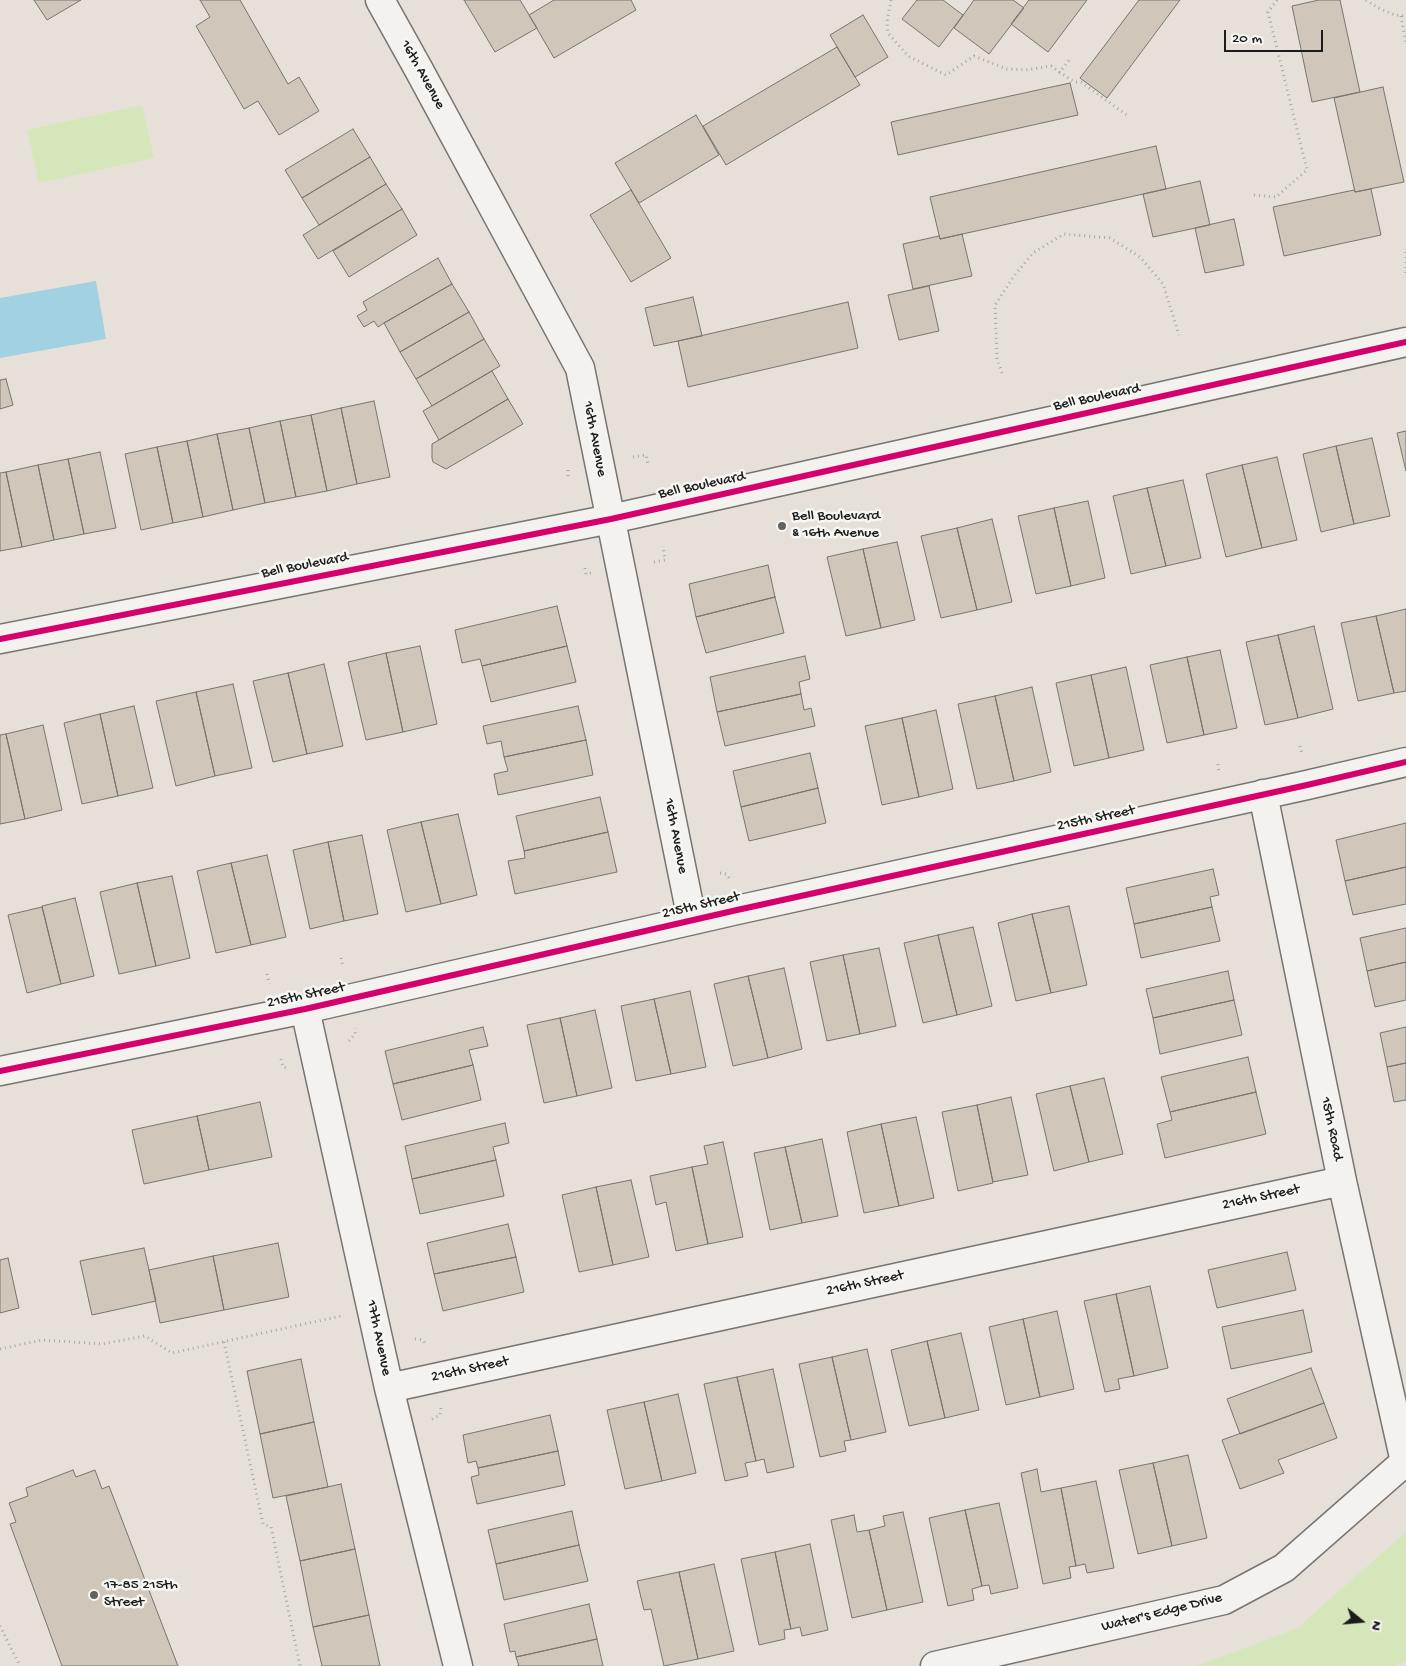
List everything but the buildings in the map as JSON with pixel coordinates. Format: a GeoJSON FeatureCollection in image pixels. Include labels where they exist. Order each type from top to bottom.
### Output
{"type":"FeatureCollection","features":[{"type":"Feature","properties":{"kind":"street","name":"16th Avenue"},"geometry":{"type":"LineString","coordinates":[[380,0],[580,368],[692,920]]}},
{"type":"Feature","properties":{"kind":"street","name":"Bell Boulevard"},"geometry":{"type":"LineString","coordinates":[[0,639],[611,519],[1406,342]]}},
{"type":"Feature","properties":{"kind":"street","name":"215th Street"},"geometry":{"type":"LineString","coordinates":[[0,1071],[305,1009],[692,920],[1406,762]]}},
{"type":"Feature","properties":{"kind":"street","name":"15th Road"},"geometry":{"type":"LineString","coordinates":[[1263,794],[1342,1181],[1405,1462]]}},
{"type":"Feature","properties":{"kind":"street","name":"17th Avenue"},"geometry":{"type":"LineString","coordinates":[[305,1009],[389,1388],[458,1666]]}},
{"type":"Feature","properties":{"kind":"street","name":"216th Street"},"geometry":{"type":"LineString","coordinates":[[389,1388],[1342,1181]]}},
{"type":"Feature","properties":{"kind":"street","name":"Water's Edge Drive"},"geometry":{"type":"LineString","coordinates":[[935,1666],[1224,1600],[1284,1568],[1405,1462]]}},
{"type":"Feature","properties":{"kind":"path"},"geometry":{"type":"LineString","coordinates":[[891,0],[887,22],[888,33],[908,56],[946,75],[974,56],[1007,69],[1026,70],[1051,66],[1074,82],[1081,82],[1128,116]]}},
{"type":"Feature","properties":{"kind":"path"},"geometry":{"type":"LineString","coordinates":[[1254,195],[1276,198],[1308,170],[1268,12],[1278,0]]}},
{"type":"Feature","properties":{"kind":"path"},"geometry":{"type":"LineString","coordinates":[[1366,0],[1378,8],[1406,16]]}},
{"type":"Feature","properties":{"kind":"path"},"geometry":{"type":"LineString","coordinates":[[1401,16],[1406,43]]}},
{"type":"Feature","properties":{"kind":"path"},"geometry":{"type":"LineString","coordinates":[[1059,73],[1070,59]]}},
{"type":"Feature","properties":{"kind":"path"},"geometry":{"type":"LineString","coordinates":[[1002,373],[997,359],[995,305],[1014,276],[1033,253],[1064,234],[1110,238],[1140,258],[1163,284],[1179,335]]}},
{"type":"Feature","properties":{"kind":"path"},"geometry":{"type":"LineString","coordinates":[[1406,252],[1406,274]]}},
{"type":"Feature","properties":{"kind":"path"},"geometry":{"type":"LineString","coordinates":[[634,457],[646,455],[648,465]]}},
{"type":"Feature","properties":{"kind":"path"},"geometry":{"type":"LineString","coordinates":[[654,562],[666,560],[663,546]]}},
{"type":"Feature","properties":{"kind":"path"},"geometry":{"type":"LineString","coordinates":[[1300,746],[1302,756]]}},
{"type":"Feature","properties":{"kind":"path"},"geometry":{"type":"LineString","coordinates":[[1218,764],[1220,774]]}},
{"type":"Feature","properties":{"kind":"path"},"geometry":{"type":"LineString","coordinates":[[720,873],[726,874],[730,879]]}},
{"type":"Feature","properties":{"kind":"path"},"geometry":{"type":"LineString","coordinates":[[341,958],[343,967]]}},
{"type":"Feature","properties":{"kind":"path"},"geometry":{"type":"LineString","coordinates":[[267,974],[270,985]]}},
{"type":"Feature","properties":{"kind":"path"},"geometry":{"type":"LineString","coordinates":[[349,1041],[355,1034],[355,1027]]}},
{"type":"Feature","properties":{"kind":"path"},"geometry":{"type":"LineString","coordinates":[[0,1349],[42,1340],[102,1344],[145,1336],[172,1353],[342,1316]]}},
{"type":"Feature","properties":{"kind":"path"},"geometry":{"type":"LineString","coordinates":[[414,1339],[423,1340],[426,1346]]}},
{"type":"Feature","properties":{"kind":"path"},"geometry":{"type":"LineString","coordinates":[[224,1342],[263,1524],[271,1527],[300,1666]]}},
{"type":"Feature","properties":{"kind":"path"},"geometry":{"type":"LineString","coordinates":[[432,1419],[440,1415],[441,1406]]}},
{"type":"Feature","properties":{"kind":"path"},"geometry":{"type":"LineString","coordinates":[[0,1626],[20,1666]]}},
{"type":"Feature","properties":{"kind":"green space"},"geometry":{"type":"Polygon","coordinates":[[[142,105],[154,158],[39,183],[27,130],[142,105]]]}},
{"type":"Feature","properties":{"kind":"green space"},"geometry":{"type":"Polygon","coordinates":[[[1406,1532],[1406,1660],[1396,1666],[1196,1666],[1296,1629],[1406,1532]]]}},
{"type":"Feature","properties":{"kind":"water"},"geometry":{"type":"Polygon","coordinates":[[[96,281],[106,339],[0,358],[0,298],[96,281]]]}},
{"type":"Feature","properties":{"kind":"cycle path"},"geometry":{"type":"LineString","coordinates":[[0,639],[611,519],[1406,342]]}},
{"type":"Feature","properties":{"kind":"cycle path"},"geometry":{"type":"LineString","coordinates":[[0,1071],[305,1009],[737,910],[1406,762]]}},
{"type":"Feature","properties":{"kind":"place","name":"Bell Boulevard & 16th Avenue"},"geometry":{"type":"Point","coordinates":[782,526]}},
{"type":"Feature","properties":{"kind":"place","name":"17-85 215th Street"},"geometry":{"type":"Point","coordinates":[94,1595]}}]}
